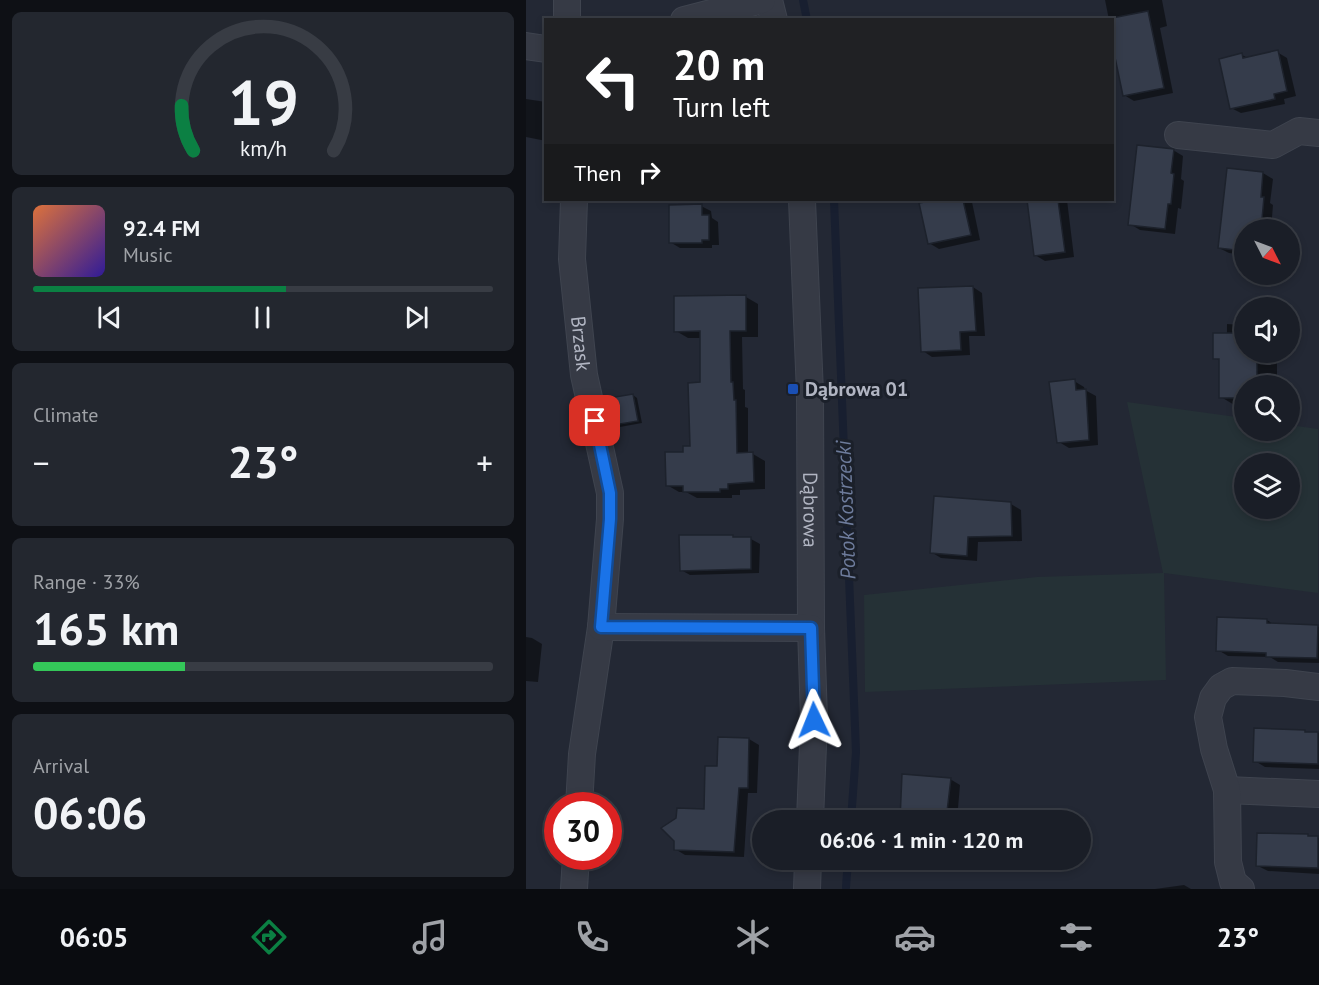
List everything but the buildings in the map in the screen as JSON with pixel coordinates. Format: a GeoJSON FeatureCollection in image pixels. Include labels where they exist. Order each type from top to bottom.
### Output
{"type":"FeatureCollection","features":[{"type":"Feature","properties":{"kind":"street"},"geometry":{"type":"LineString","coordinates":[[567,0],[567,18]]}},
{"type":"Feature","properties":{"kind":"street"},"geometry":{"type":"LineString","coordinates":[[692,18],[762,0]]}},
{"type":"Feature","properties":{"kind":"street"},"geometry":{"type":"LineString","coordinates":[[769,0],[774,18]]}},
{"type":"Feature","properties":{"kind":"street"},"geometry":{"type":"LineString","coordinates":[[526,46],[544,49]]}},
{"type":"Feature","properties":{"kind":"street"},"geometry":{"type":"LineString","coordinates":[[1178,135],[1273,145],[1299,130],[1318,133]]}},
{"type":"Feature","properties":{"kind":"street","name":"Brzask"},"geometry":{"type":"LineString","coordinates":[[574,201],[572,259],[584,375],[610,493],[601,627],[582,754],[580,792]]}},
{"type":"Feature","properties":{"kind":"street","name":"Dąbrowa"},"geometry":{"type":"LineString","coordinates":[[802,201],[810,393],[811,628],[814,720],[810,810]]}},
{"type":"Feature","properties":{"kind":"street"},"geometry":{"type":"LineString","coordinates":[[601,627],[811,628]]}},
{"type":"Feature","properties":{"kind":"street"},"geometry":{"type":"LineString","coordinates":[[1241,889],[1233,882],[1228,862],[1227,790],[1214,748],[1208,717],[1213,698],[1221,687],[1232,681],[1318,687]]}},
{"type":"Feature","properties":{"kind":"street"},"geometry":{"type":"LineString","coordinates":[[1227,790],[1318,794]]}},
{"type":"Feature","properties":{"kind":"street"},"geometry":{"type":"LineString","coordinates":[[574,889],[575,870]]}},
{"type":"Feature","properties":{"kind":"street"},"geometry":{"type":"LineString","coordinates":[[807,889],[808,870]]}},
{"type":"Feature","properties":{"kind":"shaded area"},"geometry":{"type":"Polygon","coordinates":[[[1127,402],[1234,417],[1234,441],[1300,441],[1300,426],[1318,429],[1318,593],[1164,573],[1166,680],[865,692],[864,595],[1037,577],[1163,573],[1127,402]]]}},
{"type":"Feature","properties":{"kind":"waterway","name":"Potok Kostrzecki"},"geometry":{"type":"LineString","coordinates":[[803,0],[807,18]]}},
{"type":"Feature","properties":{"kind":"waterway","name":"Potok Kostrzecki"},"geometry":{"type":"LineString","coordinates":[[834,201],[856,752],[852,810]]}},
{"type":"Feature","properties":{"kind":"waterway","name":"Potok Kostrzecki"},"geometry":{"type":"LineString","coordinates":[[846,887],[847,870]]}},
{"type":"Feature","properties":{"kind":"place","name":"Dąbrowa 01"},"geometry":{"type":"Point","coordinates":[793,389]}},
{"type":"Feature","properties":{"kind":"route"},"geometry":{"type":"LineString","coordinates":[[595,421],[610,493],[601,627],[811,628],[814,720]]}}]}
